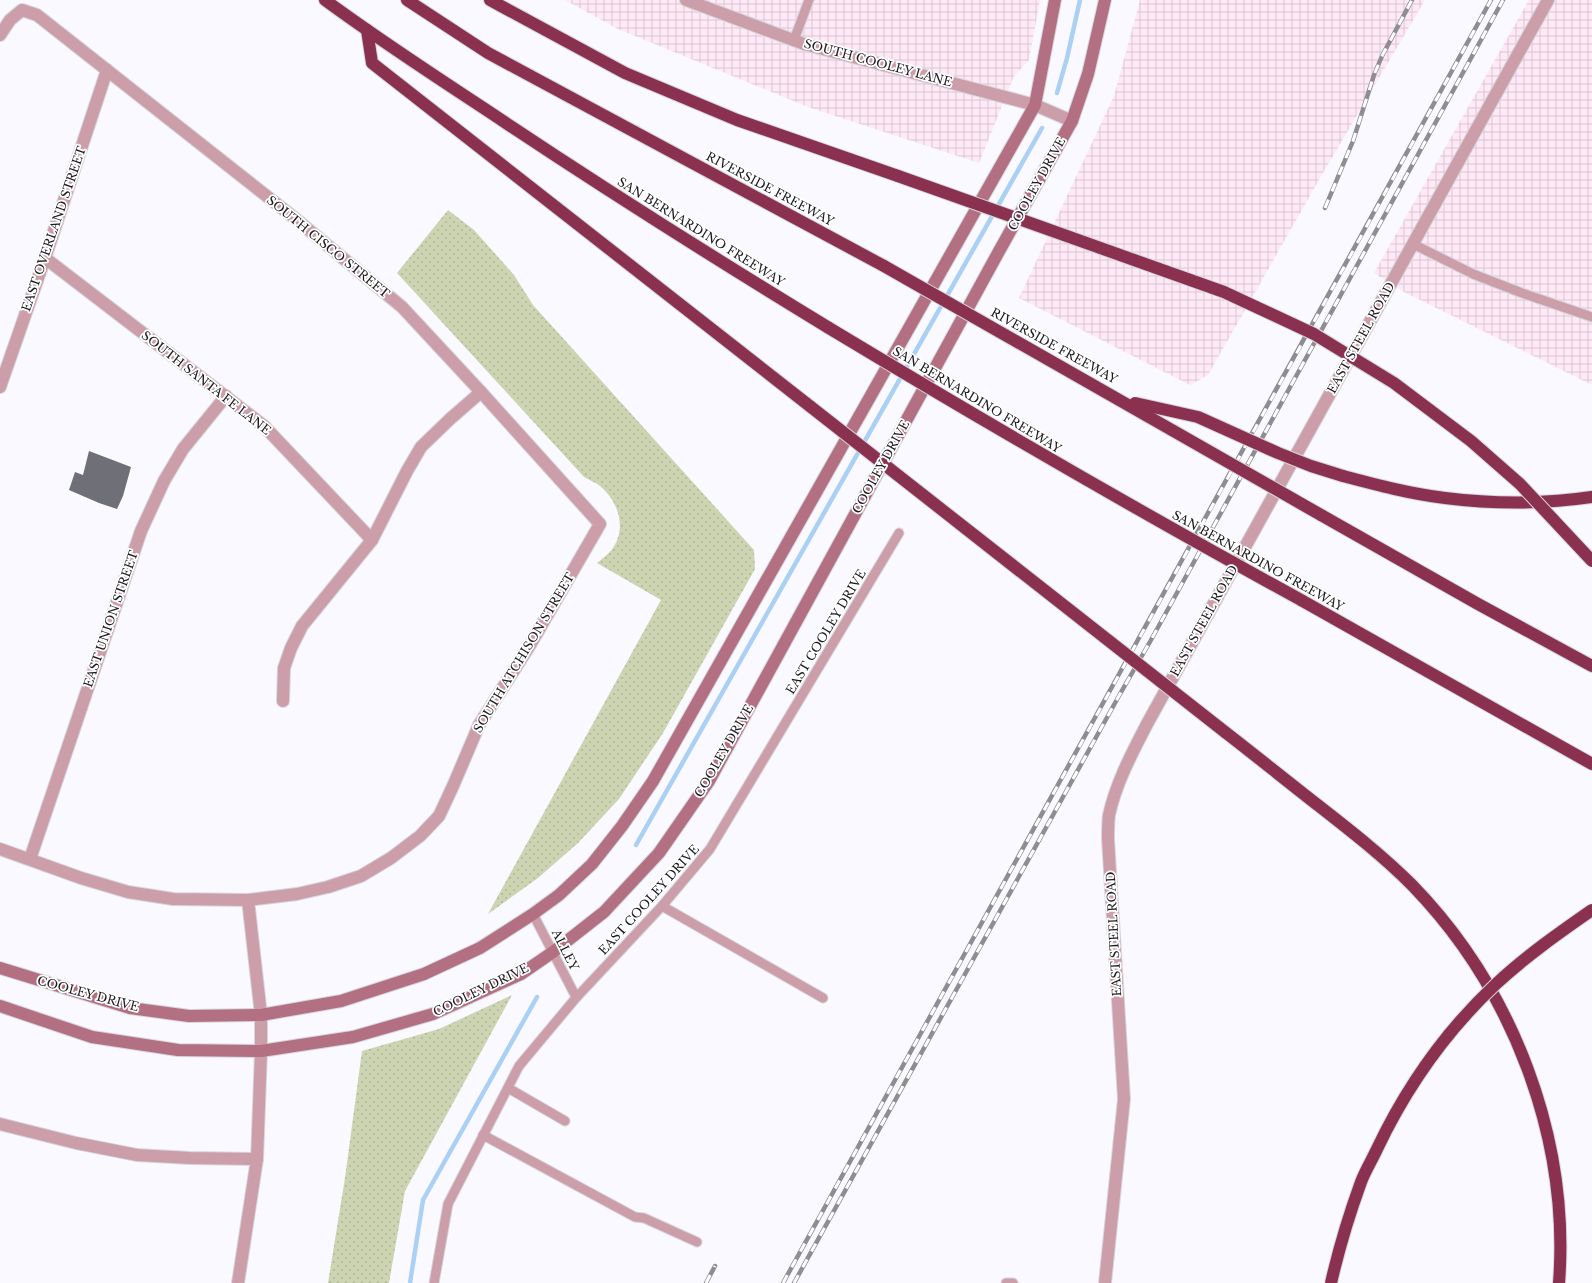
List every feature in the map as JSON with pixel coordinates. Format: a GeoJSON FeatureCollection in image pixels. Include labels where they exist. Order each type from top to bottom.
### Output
{"type":"FeatureCollection","features":[{"type":"Feature","properties":{"kind":"highway"},"geometry":{"type":"LineString","coordinates":[[325,0],[366,30],[372,63],[1344,826],[1396,869],[1426,900],[1447,925],[1490,987],[1515,1038],[1533,1085],[1547,1136],[1558,1199],[1560,1234],[1559,1283]]}},
{"type":"Feature","properties":{"kind":"highway","name":"RIVERSIDE FREEWAY"},"geometry":{"type":"LineString","coordinates":[[407,0],[488,53],[884,266],[1122,401]]}},
{"type":"Feature","properties":{"kind":"highway"},"geometry":{"type":"LineString","coordinates":[[490,0],[625,73],[737,120],[1224,292],[1314,334],[1394,383],[1472,441],[1520,484],[1592,561]]}},
{"type":"Feature","properties":{"kind":"highway","name":"SAN BERNARDINO FREEWAY"},"geometry":{"type":"LineString","coordinates":[[366,30],[606,189],[719,261],[957,405],[1133,507],[1592,764]]}},
{"type":"Feature","properties":{"kind":"highway"},"geometry":{"type":"LineString","coordinates":[[1122,401],[1198,418],[1311,466],[1394,489],[1445,498],[1505,502],[1566,501],[1592,497]]}},
{"type":"Feature","properties":{"kind":"highway"},"geometry":{"type":"LineString","coordinates":[[1122,401],[1478,604],[1592,666]]}},
{"type":"Feature","properties":{"kind":"highway"},"geometry":{"type":"LineString","coordinates":[[1331,1283],[1341,1241],[1362,1180],[1389,1123],[1420,1073],[1454,1028],[1496,984],[1541,946],[1592,910]]}},
{"type":"Feature","properties":{"kind":"street","name":"SOUTH COOLEY LANE"},"geometry":{"type":"LineString","coordinates":[[686,0],[794,40],[1035,105],[1072,121]]}},
{"type":"Feature","properties":{"kind":"street","name":"COOLEY DRIVE"},"geometry":{"type":"LineString","coordinates":[[0,968],[130,1008],[189,1016],[261,1015],[341,1001],[424,974],[480,948],[533,914],[559,895],[592,864],[622,826],[653,782],[1035,105],[1055,0]]}},
{"type":"Feature","properties":{"kind":"street","name":"COOLEY DRIVE"},"geometry":{"type":"LineString","coordinates":[[0,1006],[92,1037],[178,1050],[261,1051],[353,1036],[433,1014],[521,974],[553,952],[604,912],[659,853],[709,781],[994,260],[1072,121],[1088,74],[1105,0]]}},
{"type":"Feature","properties":{"kind":"street","name":"EAST STEEL ROAD"},"geometry":{"type":"LineString","coordinates":[[1105,1283],[1124,1099],[1108,839],[1109,816],[1115,794],[1128,762],[1147,724],[1548,0]]}},
{"type":"Feature","properties":{"kind":"street","name":"SOUTH CISCO STREET"},"geometry":{"type":"LineString","coordinates":[[0,35],[10,20],[22,10],[38,15],[292,216],[402,307],[600,524]]}},
{"type":"Feature","properties":{"kind":"street","name":"EAST OVERLAND STREET"},"geometry":{"type":"LineString","coordinates":[[0,387],[45,258],[107,70]]}},
{"type":"Feature","properties":{"kind":"street","name":"SOUTH SANTA FE LANE"},"geometry":{"type":"LineString","coordinates":[[45,258],[264,426],[372,540]]}},
{"type":"Feature","properties":{"kind":"street"},"geometry":{"type":"LineString","coordinates":[[283,701],[284,668],[291,648],[302,626],[372,540],[421,447],[481,392]]}},
{"type":"Feature","properties":{"kind":"street","name":"EAST UNION STREET"},"geometry":{"type":"LineString","coordinates":[[30,859],[141,531],[164,482],[183,450],[226,396]]}},
{"type":"Feature","properties":{"kind":"street","name":"SOUTH ATCHISON STREET"},"geometry":{"type":"LineString","coordinates":[[0,849],[81,878],[128,892],[173,899],[248,900],[296,894],[328,887],[361,876],[391,858],[420,836],[439,816],[479,725],[530,645],[600,524]]}},
{"type":"Feature","properties":{"kind":"street"},"geometry":{"type":"LineString","coordinates":[[238,1283],[258,1159],[261,1051],[261,1015],[248,900]]}},
{"type":"Feature","properties":{"kind":"street"},"geometry":{"type":"LineString","coordinates":[[0,1124],[76,1143],[137,1154],[190,1158],[258,1159]]}},
{"type":"Feature","properties":{"kind":"lane"},"geometry":{"type":"LineString","coordinates":[[794,40],[809,0]]}},
{"type":"Feature","properties":{"kind":"lane"},"geometry":{"type":"LineString","coordinates":[[1413,244],[1473,274],[1522,293],[1592,317]]}},
{"type":"Feature","properties":{"kind":"lane","name":"EAST COOLEY DRIVE"},"geometry":{"type":"LineString","coordinates":[[434,1283],[448,1204],[519,1066],[576,997],[662,906],[710,849],[899,533]]}},
{"type":"Feature","properties":{"kind":"lane"},"geometry":{"type":"LineString","coordinates":[[662,906],[823,998]]}},
{"type":"Feature","properties":{"kind":"lane","name":"ALLEY"},"geometry":{"type":"LineString","coordinates":[[533,914],[576,997]]}},
{"type":"Feature","properties":{"kind":"lane"},"geometry":{"type":"LineString","coordinates":[[508,1088],[565,1121]]}},
{"type":"Feature","properties":{"kind":"lane"},"geometry":{"type":"LineString","coordinates":[[483,1135],[635,1217],[644,1218],[697,1242]]}},
{"type":"Feature","properties":{"kind":"lane"},"geometry":{"type":"LineString","coordinates":[[1006,1283],[1013,1283]]}},
{"type":"Feature","properties":{"kind":"shaded area"},"geometry":{"type":"Polygon","coordinates":[[[565,0],[1040,0],[1029,60],[1014,76],[979,163],[808,107],[618,29],[565,0]]]}},
{"type":"Feature","properties":{"kind":"shaded area"},"geometry":{"type":"Polygon","coordinates":[[[1140,0],[1425,0],[1320,178],[1208,375],[1190,385],[1019,298],[1114,96],[1140,0]]]}},
{"type":"Feature","properties":{"kind":"shaded area"},"geometry":{"type":"Polygon","coordinates":[[[1529,0],[1592,0],[1592,385],[1406,293],[1374,273],[1529,0]]]}},
{"type":"Feature","properties":{"kind":"green space"},"geometry":{"type":"Polygon","coordinates":[[[448,210],[474,230],[514,275],[533,305],[754,550],[755,569],[663,733],[619,799],[578,843],[538,878],[488,914],[661,600],[597,563],[613,548],[619,532],[620,523],[616,507],[612,499],[600,486],[584,477],[397,273],[448,210]]]}},
{"type":"Feature","properties":{"kind":"green space"},"geometry":{"type":"Polygon","coordinates":[[[512,995],[405,1191],[389,1283],[328,1283],[345,1178],[362,1051],[439,1029],[512,995]]]}},
{"type":"Feature","properties":{"kind":"building"},"geometry":{"type":"Polygon","coordinates":[[[89,451],[131,467],[123,496],[117,509],[69,490],[75,472],[83,475],[89,451]]]}},
{"type":"Feature","properties":{"kind":"waterway"},"geometry":{"type":"LineString","coordinates":[[1057,93],[1067,58],[1080,0]]}},
{"type":"Feature","properties":{"kind":"waterway"},"geometry":{"type":"LineString","coordinates":[[636,845],[1042,128]]}},
{"type":"Feature","properties":{"kind":"waterway"},"geometry":{"type":"LineString","coordinates":[[410,1283],[423,1200],[537,997]]}},
{"type":"Feature","properties":{"kind":"railway"},"geometry":{"type":"LineString","coordinates":[[1325,208],[1353,141],[1374,75],[1382,56],[1412,0]]}},
{"type":"Feature","properties":{"kind":"railway"},"geometry":{"type":"LineString","coordinates":[[783,1283],[1491,0]]}},
{"type":"Feature","properties":{"kind":"railway"},"geometry":{"type":"LineString","coordinates":[[794,1283],[1151,640],[1503,0]]}},
{"type":"Feature","properties":{"kind":"railway"},"geometry":{"type":"LineString","coordinates":[[706,1283],[715,1266]]}}]}
